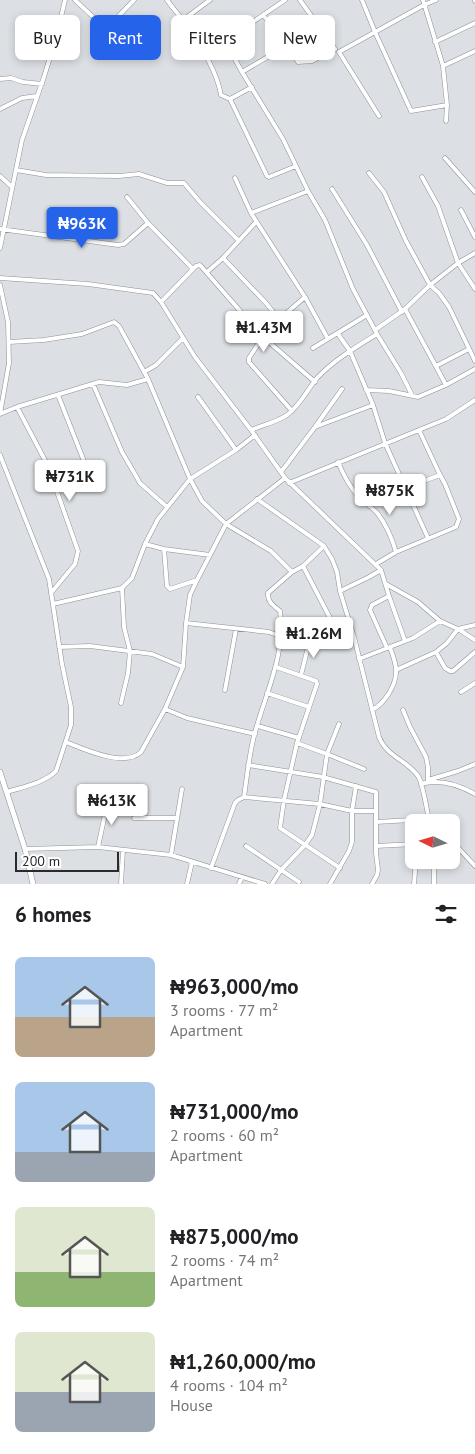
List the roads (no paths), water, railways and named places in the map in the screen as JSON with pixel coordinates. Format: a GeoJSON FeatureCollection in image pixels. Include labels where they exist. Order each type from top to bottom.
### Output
{"type":"FeatureCollection","features":[{"type":"Feature","properties":{"kind":"street"},"geometry":{"type":"LineString","coordinates":[[0,248],[2,229],[22,140],[42,84],[65,0]]}},
{"type":"Feature","properties":{"kind":"street"},"geometry":{"type":"LineString","coordinates":[[75,0],[91,15]]}},
{"type":"Feature","properties":{"kind":"street"},"geometry":{"type":"LineString","coordinates":[[120,15],[134,0]]}},
{"type":"Feature","properties":{"kind":"street"},"geometry":{"type":"LineString","coordinates":[[167,0],[177,15]]}},
{"type":"Feature","properties":{"kind":"street"},"geometry":{"type":"LineString","coordinates":[[190,15],[210,0]]}},
{"type":"Feature","properties":{"kind":"street"},"geometry":{"type":"LineString","coordinates":[[255,20],[285,0]]}},
{"type":"Feature","properties":{"kind":"street"},"geometry":{"type":"LineString","coordinates":[[300,0],[337,50],[379,116]]}},
{"type":"Feature","properties":{"kind":"street"},"geometry":{"type":"LineString","coordinates":[[362,0],[411,111],[447,105]]}},
{"type":"Feature","properties":{"kind":"street"},"geometry":{"type":"LineString","coordinates":[[337,50],[375,32],[423,2],[436,0]]}},
{"type":"Feature","properties":{"kind":"street"},"geometry":{"type":"LineString","coordinates":[[423,2],[443,66],[447,105],[446,121]]}},
{"type":"Feature","properties":{"kind":"street"},"geometry":{"type":"LineString","coordinates":[[435,42],[475,23]]}},
{"type":"Feature","properties":{"kind":"street"},"geometry":{"type":"LineString","coordinates":[[443,66],[475,52]]}},
{"type":"Feature","properties":{"kind":"street"},"geometry":{"type":"LineString","coordinates":[[242,72],[265,58]]}},
{"type":"Feature","properties":{"kind":"street"},"geometry":{"type":"LineString","coordinates":[[207,60],[219,85],[221,95],[230,99],[266,176],[269,177],[296,166]]}},
{"type":"Feature","properties":{"kind":"street"},"geometry":{"type":"LineString","coordinates":[[235,60],[283,139],[308,191],[326,220],[353,289],[412,396]]}},
{"type":"Feature","properties":{"kind":"street"},"geometry":{"type":"LineString","coordinates":[[297,60],[298,62],[312,60]]}},
{"type":"Feature","properties":{"kind":"street"},"geometry":{"type":"LineString","coordinates":[[0,79],[11,78],[23,82],[42,84]]}},
{"type":"Feature","properties":{"kind":"street"},"geometry":{"type":"LineString","coordinates":[[230,99],[252,87]]}},
{"type":"Feature","properties":{"kind":"street"},"geometry":{"type":"LineString","coordinates":[[0,109],[22,98],[37,96]]}},
{"type":"Feature","properties":{"kind":"street"},"geometry":{"type":"LineString","coordinates":[[445,158],[475,192]]}},
{"type":"Feature","properties":{"kind":"street"},"geometry":{"type":"LineString","coordinates":[[16,170],[54,175],[119,176],[139,174],[168,183],[184,183],[238,240]]}},
{"type":"Feature","properties":{"kind":"street"},"geometry":{"type":"LineString","coordinates":[[369,173],[384,192],[406,241],[430,285],[439,293],[449,307],[475,361]]}},
{"type":"Feature","properties":{"kind":"street"},"geometry":{"type":"LineString","coordinates":[[0,176],[12,187]]}},
{"type":"Feature","properties":{"kind":"street"},"geometry":{"type":"LineString","coordinates":[[422,177],[438,206],[458,263],[475,289]]}},
{"type":"Feature","properties":{"kind":"street"},"geometry":{"type":"LineString","coordinates":[[234,178],[256,222],[305,297],[328,339]]}},
{"type":"Feature","properties":{"kind":"street"},"geometry":{"type":"LineString","coordinates":[[332,189],[367,246],[446,385]]}},
{"type":"Feature","properties":{"kind":"street"},"geometry":{"type":"LineString","coordinates":[[251,213],[308,191]]}},
{"type":"Feature","properties":{"kind":"street"},"geometry":{"type":"LineString","coordinates":[[127,197],[148,223],[192,269]]}},
{"type":"Feature","properties":{"kind":"street"},"geometry":{"type":"LineString","coordinates":[[461,210],[475,237]]}},
{"type":"Feature","properties":{"kind":"street"},"geometry":{"type":"LineString","coordinates":[[207,272],[223,258],[256,222]]}},
{"type":"Feature","properties":{"kind":"street"},"geometry":{"type":"LineString","coordinates":[[2,229],[118,245],[124,244],[148,223]]}},
{"type":"Feature","properties":{"kind":"street"},"geometry":{"type":"LineString","coordinates":[[251,430],[286,416],[332,365],[404,310],[430,285],[458,263],[475,253]]}},
{"type":"Feature","properties":{"kind":"street"},"geometry":{"type":"LineString","coordinates":[[223,258],[279,319]]}},
{"type":"Feature","properties":{"kind":"street"},"geometry":{"type":"LineString","coordinates":[[161,302],[192,269],[200,265],[264,337],[315,382]]}},
{"type":"Feature","properties":{"kind":"street"},"geometry":{"type":"LineString","coordinates":[[0,278],[88,284],[153,293],[161,302],[195,357],[255,435],[280,472],[382,570],[405,641]]}},
{"type":"Feature","properties":{"kind":"street"},"geometry":{"type":"LineString","coordinates":[[0,285],[8,322],[9,363],[0,414]]}},
{"type":"Feature","properties":{"kind":"street"},"geometry":{"type":"LineString","coordinates":[[292,411],[249,362],[249,358],[268,329],[305,297]]}},
{"type":"Feature","properties":{"kind":"street"},"geometry":{"type":"LineString","coordinates":[[313,348],[367,315]]}},
{"type":"Feature","properties":{"kind":"street"},"geometry":{"type":"LineString","coordinates":[[8,342],[44,340],[82,334],[114,322],[119,326],[148,379],[190,479],[202,501],[226,524],[271,551],[292,572]]}},
{"type":"Feature","properties":{"kind":"street"},"geometry":{"type":"LineString","coordinates":[[338,334],[350,351],[373,405],[386,443],[428,538]]}},
{"type":"Feature","properties":{"kind":"street"},"geometry":{"type":"LineString","coordinates":[[144,372],[156,365],[183,338]]}},
{"type":"Feature","properties":{"kind":"street"},"geometry":{"type":"LineString","coordinates":[[436,366],[469,349]]}},
{"type":"Feature","properties":{"kind":"street"},"geometry":{"type":"LineString","coordinates":[[366,390],[422,396],[475,369]]}},
{"type":"Feature","properties":{"kind":"street"},"geometry":{"type":"LineString","coordinates":[[0,414],[99,382],[127,385],[148,379]]}},
{"type":"Feature","properties":{"kind":"street"},"geometry":{"type":"LineString","coordinates":[[93,384],[122,452],[140,483],[167,507]]}},
{"type":"Feature","properties":{"kind":"street"},"geometry":{"type":"LineString","coordinates":[[280,472],[342,390]]}},
{"type":"Feature","properties":{"kind":"street"},"geometry":{"type":"LineString","coordinates":[[58,395],[91,479]]}},
{"type":"Feature","properties":{"kind":"street"},"geometry":{"type":"LineString","coordinates":[[198,397],[236,450]]}},
{"type":"Feature","properties":{"kind":"street"},"geometry":{"type":"LineString","coordinates":[[289,482],[446,419],[475,400]]}},
{"type":"Feature","properties":{"kind":"street"},"geometry":{"type":"LineString","coordinates":[[315,427],[373,405]]}},
{"type":"Feature","properties":{"kind":"street"},"geometry":{"type":"LineString","coordinates":[[17,407],[48,466],[78,551],[75,564],[51,593]]}},
{"type":"Feature","properties":{"kind":"street"},"geometry":{"type":"LineString","coordinates":[[376,564],[396,552],[458,524],[458,514],[419,430]]}},
{"type":"Feature","properties":{"kind":"street"},"geometry":{"type":"LineString","coordinates":[[52,604],[122,588],[132,578],[145,544],[158,519],[190,479],[236,450],[255,435]]}},
{"type":"Feature","properties":{"kind":"street"},"geometry":{"type":"LineString","coordinates":[[0,455],[49,579],[59,647],[71,707],[71,725],[56,771],[52,776],[7,792]]}},
{"type":"Feature","properties":{"kind":"street"},"geometry":{"type":"LineString","coordinates":[[338,462],[351,488],[376,512],[386,526],[396,552]]}},
{"type":"Feature","properties":{"kind":"street"},"geometry":{"type":"LineString","coordinates":[[370,506],[386,495],[440,475]]}},
{"type":"Feature","properties":{"kind":"street"},"geometry":{"type":"LineString","coordinates":[[66,742],[104,756],[129,758],[136,757],[141,752],[165,709],[184,667],[186,623],[190,595],[226,524],[285,478]]}},
{"type":"Feature","properties":{"kind":"street"},"geometry":{"type":"LineString","coordinates":[[257,499],[324,546],[332,559],[381,743],[419,777],[427,814]]}},
{"type":"Feature","properties":{"kind":"street"},"geometry":{"type":"LineString","coordinates":[[145,544],[164,549],[210,555]]}},
{"type":"Feature","properties":{"kind":"street"},"geometry":{"type":"LineString","coordinates":[[244,797],[255,734],[276,667],[281,638],[280,611],[270,603],[267,598],[268,593],[292,572],[303,566],[324,546]]}},
{"type":"Feature","properties":{"kind":"street"},"geometry":{"type":"LineString","coordinates":[[164,549],[168,588],[197,580]]}},
{"type":"Feature","properties":{"kind":"street"},"geometry":{"type":"LineString","coordinates":[[303,566],[342,641]]}},
{"type":"Feature","properties":{"kind":"street"},"geometry":{"type":"LineString","coordinates":[[340,591],[382,570]]}},
{"type":"Feature","properties":{"kind":"street"},"geometry":{"type":"LineString","coordinates":[[385,584],[418,602],[440,620],[475,640]]}},
{"type":"Feature","properties":{"kind":"street"},"geometry":{"type":"LineString","coordinates":[[121,703],[128,673],[130,652],[124,627],[122,588]]}},
{"type":"Feature","properties":{"kind":"street"},"geometry":{"type":"LineString","coordinates":[[372,710],[382,703],[396,676],[396,670],[388,647],[370,610],[372,605],[389,596]]}},
{"type":"Feature","properties":{"kind":"street"},"geometry":{"type":"LineString","coordinates":[[359,659],[405,641],[440,620]]}},
{"type":"Feature","properties":{"kind":"street"},"geometry":{"type":"LineString","coordinates":[[186,623],[269,632],[281,638],[342,641],[354,637]]}},
{"type":"Feature","properties":{"kind":"street"},"geometry":{"type":"LineString","coordinates":[[396,670],[436,652],[458,630],[475,625]]}},
{"type":"Feature","properties":{"kind":"street"},"geometry":{"type":"LineString","coordinates":[[225,690],[236,628]]}},
{"type":"Feature","properties":{"kind":"street"},"geometry":{"type":"LineString","coordinates":[[301,675],[310,639]]}},
{"type":"Feature","properties":{"kind":"street"},"geometry":{"type":"LineString","coordinates":[[59,647],[90,646],[152,654],[184,667]]}},
{"type":"Feature","properties":{"kind":"street"},"geometry":{"type":"LineString","coordinates":[[436,652],[445,668],[450,671],[475,652]]}},
{"type":"Feature","properties":{"kind":"street"},"geometry":{"type":"LineString","coordinates":[[276,667],[317,682],[297,744],[284,800],[280,828],[340,868]]}},
{"type":"Feature","properties":{"kind":"street"},"geometry":{"type":"LineString","coordinates":[[461,692],[475,683]]}},
{"type":"Feature","properties":{"kind":"street"},"geometry":{"type":"LineString","coordinates":[[267,693],[308,707]]}},
{"type":"Feature","properties":{"kind":"street"},"geometry":{"type":"LineString","coordinates":[[165,709],[187,718],[255,734]]}},
{"type":"Feature","properties":{"kind":"street"},"geometry":{"type":"LineString","coordinates":[[403,710],[426,757],[428,781]]}},
{"type":"Feature","properties":{"kind":"street"},"geometry":{"type":"LineString","coordinates":[[272,884],[281,870],[312,835],[320,804],[328,754],[338,724]]}},
{"type":"Feature","properties":{"kind":"street"},"geometry":{"type":"LineString","coordinates":[[258,726],[299,738]]}},
{"type":"Feature","properties":{"kind":"street"},"geometry":{"type":"LineString","coordinates":[[297,744],[364,769]]}},
{"type":"Feature","properties":{"kind":"street"},"geometry":{"type":"LineString","coordinates":[[421,784],[475,764]]}},
{"type":"Feature","properties":{"kind":"street"},"geometry":{"type":"LineString","coordinates":[[248,766],[324,777],[376,792],[378,870],[372,884]]}},
{"type":"Feature","properties":{"kind":"street"},"geometry":{"type":"LineString","coordinates":[[0,772],[25,849],[33,884]]}},
{"type":"Feature","properties":{"kind":"street"},"geometry":{"type":"LineString","coordinates":[[428,781],[457,785],[475,794]]}},
{"type":"Feature","properties":{"kind":"street"},"geometry":{"type":"LineString","coordinates":[[330,884],[349,852],[352,842],[352,811],[356,786]]}},
{"type":"Feature","properties":{"kind":"street"},"geometry":{"type":"LineString","coordinates":[[171,855],[182,789]]}},
{"type":"Feature","properties":{"kind":"street"},"geometry":{"type":"LineString","coordinates":[[211,868],[235,803],[244,797],[320,804],[352,811],[376,811]]}},
{"type":"Feature","properties":{"kind":"street"},"geometry":{"type":"LineString","coordinates":[[98,847],[109,800]]}},
{"type":"Feature","properties":{"kind":"street"},"geometry":{"type":"LineString","coordinates":[[134,818],[178,818]]}},
{"type":"Feature","properties":{"kind":"street"},"geometry":{"type":"LineString","coordinates":[[376,822],[405,821]]}},
{"type":"Feature","properties":{"kind":"street"},"geometry":{"type":"LineString","coordinates":[[376,846],[405,844]]}},
{"type":"Feature","properties":{"kind":"street"},"geometry":{"type":"LineString","coordinates":[[246,846],[299,883]]}},
{"type":"Feature","properties":{"kind":"street"},"geometry":{"type":"LineString","coordinates":[[25,849],[98,847],[171,855],[265,884]]}},
{"type":"Feature","properties":{"kind":"street"},"geometry":{"type":"LineString","coordinates":[[121,884],[123,850]]}},
{"type":"Feature","properties":{"kind":"street"},"geometry":{"type":"LineString","coordinates":[[460,851],[475,866]]}},
{"type":"Feature","properties":{"kind":"street"},"geometry":{"type":"LineString","coordinates":[[188,884],[192,862]]}},
{"type":"Feature","properties":{"kind":"street"},"geometry":{"type":"LineString","coordinates":[[414,884],[415,869]]}},
{"type":"Feature","properties":{"kind":"street"},"geometry":{"type":"LineString","coordinates":[[434,869],[434,884]]}},
{"type":"Feature","properties":{"kind":"street"},"geometry":{"type":"LineString","coordinates":[[238,884],[242,877]]}}]}
